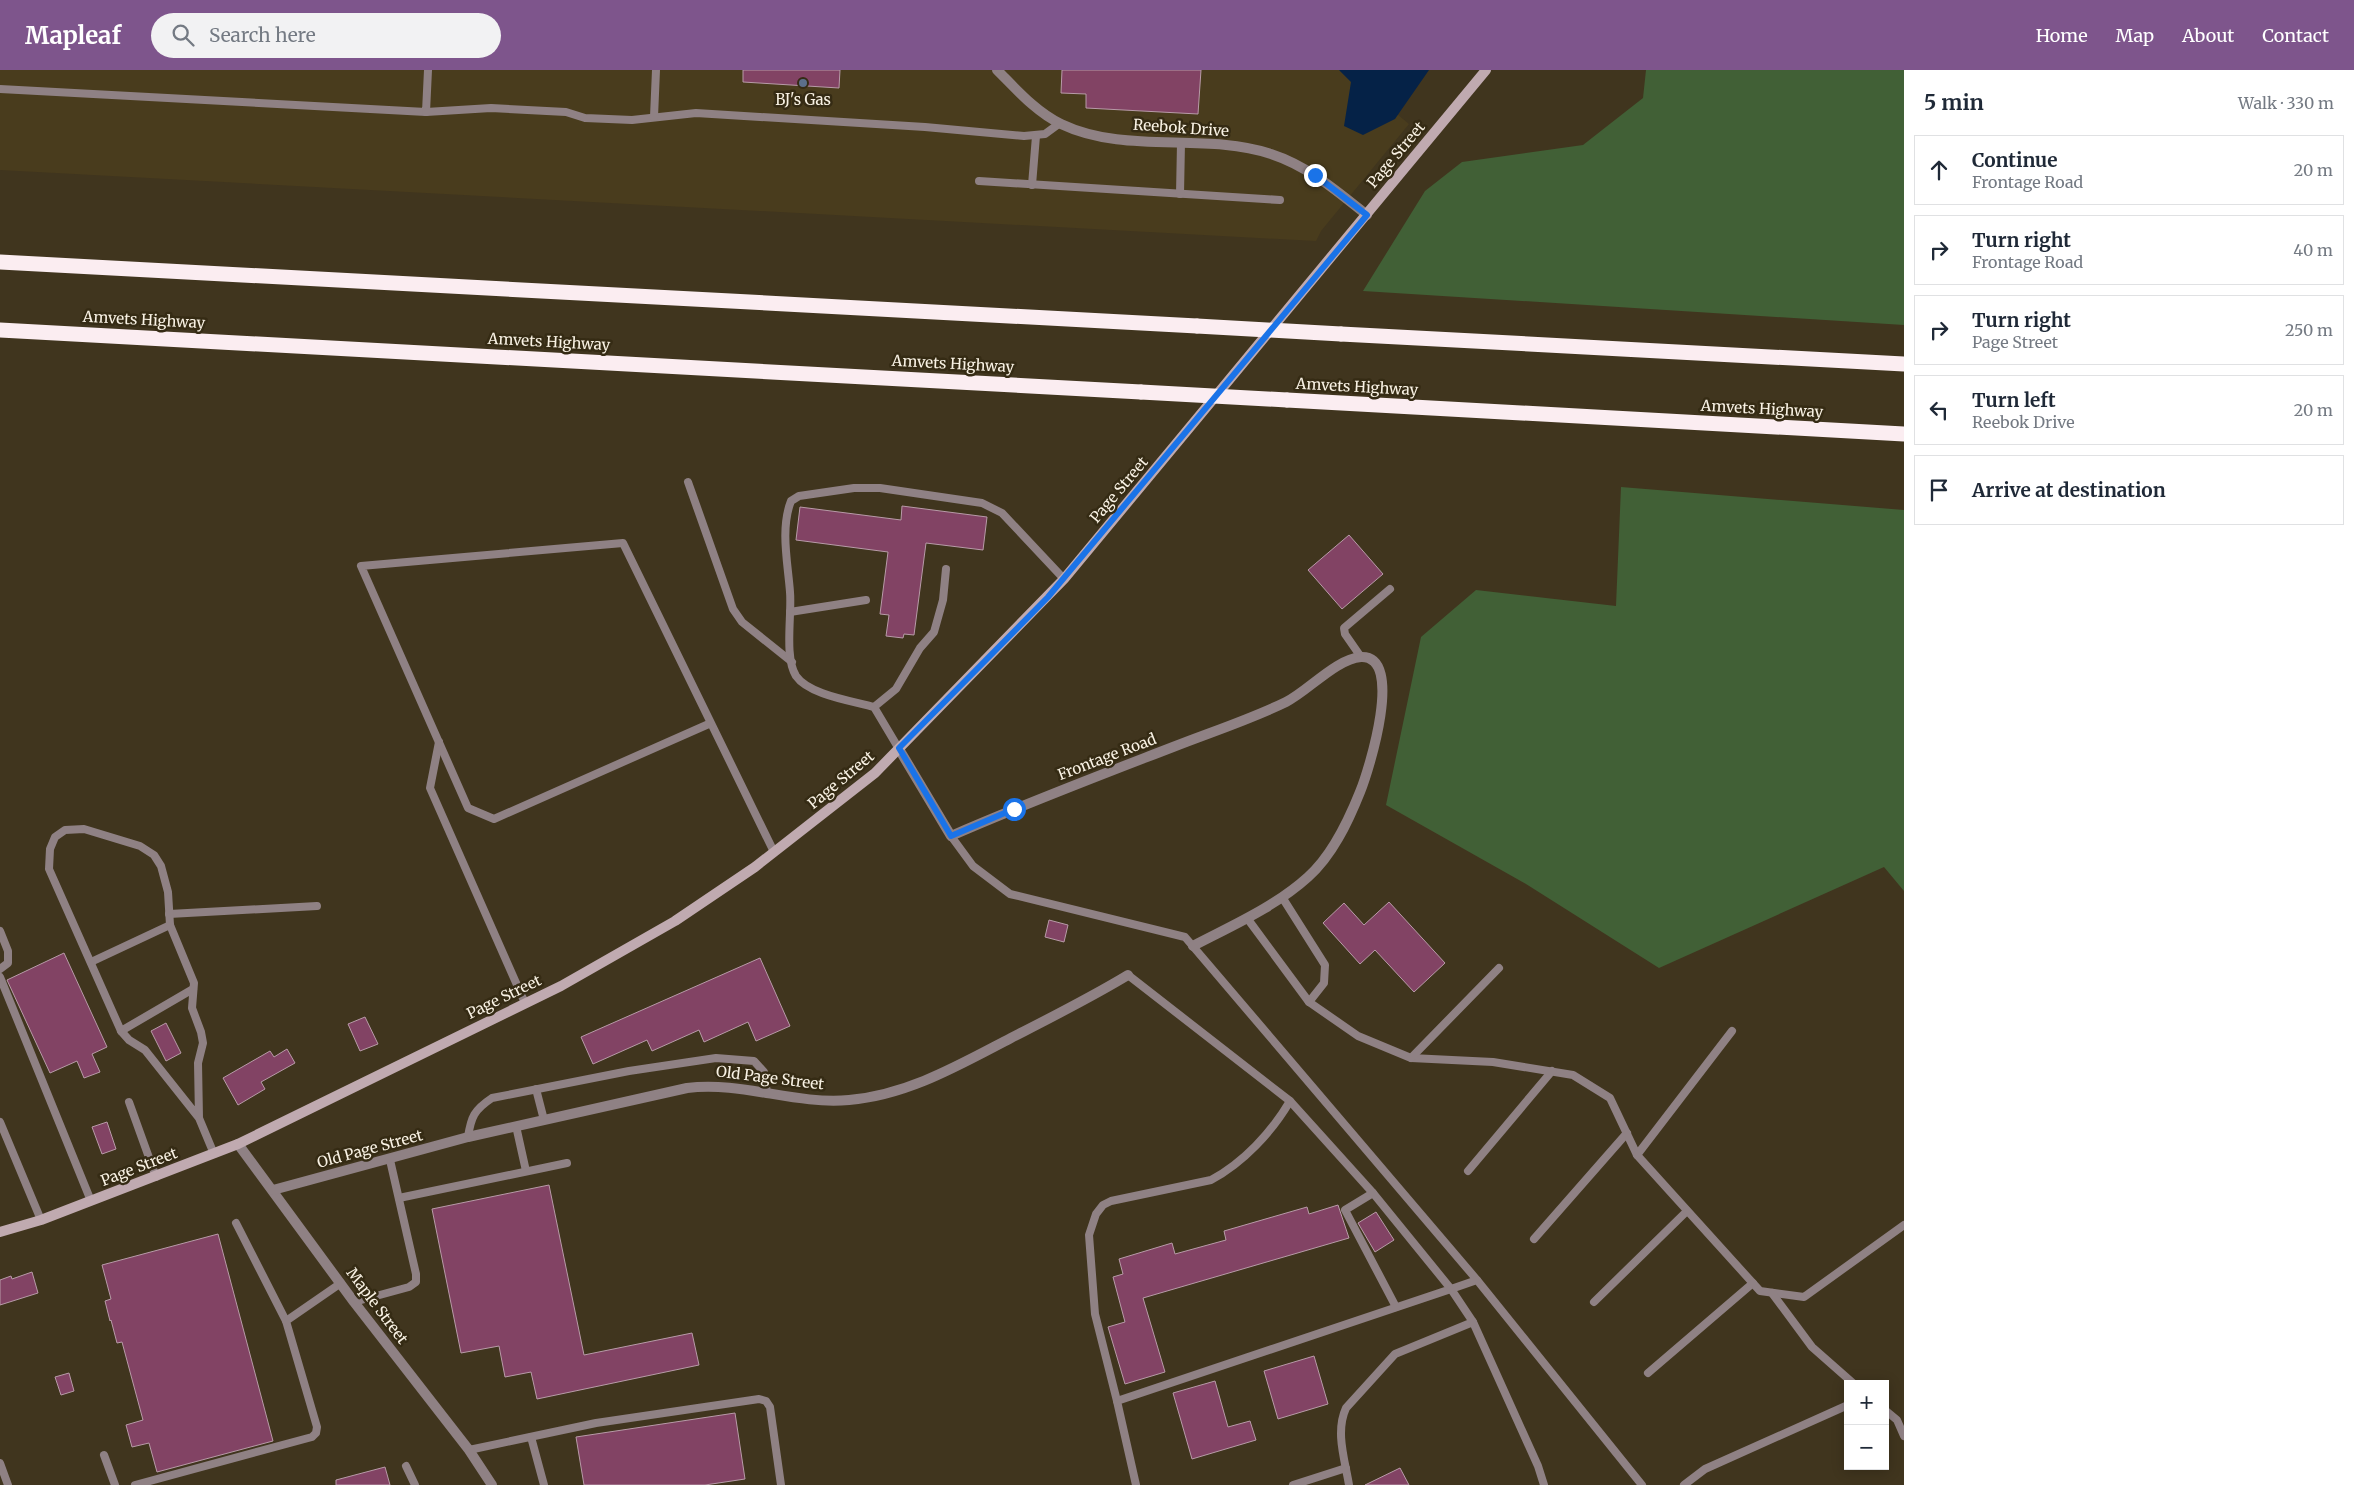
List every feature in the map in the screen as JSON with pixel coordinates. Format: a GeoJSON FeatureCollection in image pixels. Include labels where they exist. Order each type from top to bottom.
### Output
{"type":"FeatureCollection","features":[{"type":"Feature","properties":{"kind":"highway"},"geometry":{"type":"LineString","coordinates":[[0,262],[1904,364]]}},
{"type":"Feature","properties":{"kind":"highway","name":"Amvets Highway"},"geometry":{"type":"LineString","coordinates":[[0,330],[1904,434]]}},
{"type":"Feature","properties":{"kind":"main road","name":"Page Street"},"geometry":{"type":"LineString","coordinates":[[0,1232],[41,1220],[238,1144],[525,1004],[610,960],[675,921],[774,852],[862,785],[1064,579],[1486,70]]}},
{"type":"Feature","properties":{"kind":"street","name":"Reebok Drive"},"geometry":{"type":"LineString","coordinates":[[997,70],[1035,106],[1060,123],[1104,137],[1241,148],[1281,157],[1315,175],[1367,215]]}},
{"type":"Feature","properties":{"kind":"street"},"geometry":{"type":"LineString","coordinates":[[1193,946],[1247,918],[1282,897],[1308,877],[1326,856],[1344,826],[1360,791],[1374,747],[1383,693],[1380,668],[1372,659],[1361,657]]}},
{"type":"Feature","properties":{"kind":"street","name":"Frontage Road"},"geometry":{"type":"LineString","coordinates":[[951,836],[1014,809],[1166,750],[1250,720],[1291,700],[1343,663],[1361,657]]}},
{"type":"Feature","properties":{"kind":"street"},"geometry":{"type":"LineString","coordinates":[[899,748],[951,836]]}},
{"type":"Feature","properties":{"kind":"street","name":"Old Page Street"},"geometry":{"type":"LineString","coordinates":[[273,1190],[390,1160],[468,1137],[687,1088],[708,1085],[729,1086],[803,1100],[848,1100],[888,1094],[943,1073],[1097,994],[1128,975]]}},
{"type":"Feature","properties":{"kind":"street","name":"Maple Street"},"geometry":{"type":"LineString","coordinates":[[238,1144],[354,1302],[469,1450],[492,1485]]}},
{"type":"Feature","properties":{"kind":"lane"},"geometry":{"type":"LineString","coordinates":[[426,112],[428,70]]}},
{"type":"Feature","properties":{"kind":"lane"},"geometry":{"type":"LineString","coordinates":[[654,117],[656,70]]}},
{"type":"Feature","properties":{"kind":"lane"},"geometry":{"type":"LineString","coordinates":[[0,89],[426,112],[491,108],[566,112],[585,118],[632,120],[696,113],[1036,136],[1051,131],[1060,123]]}},
{"type":"Feature","properties":{"kind":"lane"},"geometry":{"type":"LineString","coordinates":[[1032,185],[1036,136]]}},
{"type":"Feature","properties":{"kind":"lane"},"geometry":{"type":"LineString","coordinates":[[1180,194],[1182,143]]}},
{"type":"Feature","properties":{"kind":"lane"},"geometry":{"type":"LineString","coordinates":[[979,181],[1280,200]]}},
{"type":"Feature","properties":{"kind":"lane"},"geometry":{"type":"LineString","coordinates":[[688,482],[733,609],[742,622],[792,662]]}},
{"type":"Feature","properties":{"kind":"lane"},"geometry":{"type":"LineString","coordinates":[[899,748],[874,707],[810,688],[797,677],[792,662],[790,592],[785,555],[792,501],[800,496],[854,488],[880,488],[982,503],[1002,513],[1064,579]]}},
{"type":"Feature","properties":{"kind":"lane"},"geometry":{"type":"LineString","coordinates":[[711,723],[494,819],[468,808],[361,566],[622,543],[711,723],[774,852]]}},
{"type":"Feature","properties":{"kind":"lane"},"geometry":{"type":"LineString","coordinates":[[874,707],[896,689],[920,648],[934,632],[942,600],[946,570]]}},
{"type":"Feature","properties":{"kind":"lane"},"geometry":{"type":"LineString","coordinates":[[1361,657],[1345,634],[1344,628],[1390,589]]}},
{"type":"Feature","properties":{"kind":"lane"},"geometry":{"type":"LineString","coordinates":[[790,612],[866,600]]}},
{"type":"Feature","properties":{"kind":"lane"},"geometry":{"type":"LineString","coordinates":[[438,742],[430,788],[525,1004]]}},
{"type":"Feature","properties":{"kind":"lane"},"geometry":{"type":"LineString","coordinates":[[199,1118],[198,1063],[203,1043],[192,1008],[194,983],[170,925],[165,878],[161,866],[154,855],[140,846],[106,834],[84,830],[65,830],[54,837],[50,849],[49,869],[121,1032],[145,1050],[199,1118],[214,1154]]}},
{"type":"Feature","properties":{"kind":"lane"},"geometry":{"type":"LineString","coordinates":[[951,836],[973,866],[1010,894],[1185,937],[1477,1280],[1642,1485]]}},
{"type":"Feature","properties":{"kind":"lane"},"geometry":{"type":"LineString","coordinates":[[1282,897],[1326,965],[1324,983],[1310,1002]]}},
{"type":"Feature","properties":{"kind":"lane"},"geometry":{"type":"LineString","coordinates":[[169,914],[317,906]]}},
{"type":"Feature","properties":{"kind":"lane"},"geometry":{"type":"LineString","coordinates":[[1247,918],[1310,1002],[1358,1036],[1411,1058],[1493,1062],[1573,1075],[1610,1098],[1637,1155],[1760,1291],[1804,1297],[1904,1225]]}},
{"type":"Feature","properties":{"kind":"lane"},"geometry":{"type":"LineString","coordinates":[[91,962],[170,925]]}},
{"type":"Feature","properties":{"kind":"lane"},"geometry":{"type":"LineString","coordinates":[[0,931],[8,951],[8,963],[0,969]]}},
{"type":"Feature","properties":{"kind":"lane"},"geometry":{"type":"LineString","coordinates":[[1411,1058],[1499,968]]}},
{"type":"Feature","properties":{"kind":"lane"},"geometry":{"type":"LineString","coordinates":[[1128,975],[1290,1100],[1374,1193],[1451,1289],[1473,1322],[1538,1466],[1543,1485]]}},
{"type":"Feature","properties":{"kind":"lane"},"geometry":{"type":"LineString","coordinates":[[0,977],[91,1201]]}},
{"type":"Feature","properties":{"kind":"lane"},"geometry":{"type":"LineString","coordinates":[[121,1032],[193,989]]}},
{"type":"Feature","properties":{"kind":"lane"},"geometry":{"type":"LineString","coordinates":[[1637,1155],[1732,1031]]}},
{"type":"Feature","properties":{"kind":"lane"},"geometry":{"type":"LineString","coordinates":[[468,1137],[470,1120],[478,1106],[492,1098],[629,1071],[731,1058],[754,1061],[764,1072],[767,1093]]}},
{"type":"Feature","properties":{"kind":"lane"},"geometry":{"type":"LineString","coordinates":[[1468,1171],[1552,1071]]}},
{"type":"Feature","properties":{"kind":"lane"},"geometry":{"type":"LineString","coordinates":[[536,1089],[544,1120]]}},
{"type":"Feature","properties":{"kind":"lane"},"geometry":{"type":"LineString","coordinates":[[1136,1485],[1117,1401],[1097,1326],[1093,1300],[1090,1235],[1096,1214],[1103,1205],[1110,1201],[1211,1180],[1224,1173],[1236,1165],[1280,1118],[1290,1100]]}},
{"type":"Feature","properties":{"kind":"lane"},"geometry":{"type":"LineString","coordinates":[[129,1102],[156,1177]]}},
{"type":"Feature","properties":{"kind":"lane"},"geometry":{"type":"LineString","coordinates":[[0,1122],[41,1220]]}},
{"type":"Feature","properties":{"kind":"lane"},"geometry":{"type":"LineString","coordinates":[[516,1126],[526,1171]]}},
{"type":"Feature","properties":{"kind":"lane"},"geometry":{"type":"LineString","coordinates":[[1534,1239],[1627,1133]]}},
{"type":"Feature","properties":{"kind":"lane"},"geometry":{"type":"LineString","coordinates":[[354,1302],[410,1287],[416,1282],[416,1274],[390,1160]]}},
{"type":"Feature","properties":{"kind":"lane"},"geometry":{"type":"LineString","coordinates":[[399,1198],[567,1162]]}},
{"type":"Feature","properties":{"kind":"lane"},"geometry":{"type":"LineString","coordinates":[[1374,1193],[1345,1210],[1396,1307]]}},
{"type":"Feature","properties":{"kind":"lane"},"geometry":{"type":"LineString","coordinates":[[1594,1302],[1687,1210]]}},
{"type":"Feature","properties":{"kind":"lane"},"geometry":{"type":"LineString","coordinates":[[135,1485],[312,1437],[316,1433],[317,1427],[286,1321],[236,1223]]}},
{"type":"Feature","properties":{"kind":"lane"},"geometry":{"type":"LineString","coordinates":[[1117,1401],[1477,1280]]}},
{"type":"Feature","properties":{"kind":"lane"},"geometry":{"type":"LineString","coordinates":[[286,1321],[341,1283]]}},
{"type":"Feature","properties":{"kind":"lane"},"geometry":{"type":"LineString","coordinates":[[1648,1373],[1753,1283]]}},
{"type":"Feature","properties":{"kind":"lane"},"geometry":{"type":"LineString","coordinates":[[1772,1293],[1812,1347],[1849,1380]]}},
{"type":"Feature","properties":{"kind":"lane"},"geometry":{"type":"LineString","coordinates":[[1349,1485],[1340,1430],[1341,1418],[1346,1408],[1395,1354],[1473,1322]]}},
{"type":"Feature","properties":{"kind":"lane"},"geometry":{"type":"LineString","coordinates":[[469,1450],[596,1423],[759,1399],[766,1401],[770,1407],[781,1485]]}},
{"type":"Feature","properties":{"kind":"lane"},"geometry":{"type":"LineString","coordinates":[[1684,1485],[1705,1469],[1844,1407]]}},
{"type":"Feature","properties":{"kind":"lane"},"geometry":{"type":"LineString","coordinates":[[1889,1413],[1897,1420],[1904,1436]]}},
{"type":"Feature","properties":{"kind":"lane"},"geometry":{"type":"LineString","coordinates":[[531,1437],[544,1485]]}},
{"type":"Feature","properties":{"kind":"lane"},"geometry":{"type":"LineString","coordinates":[[104,1455],[115,1485]]}},
{"type":"Feature","properties":{"kind":"lane"},"geometry":{"type":"LineString","coordinates":[[0,1463],[8,1485]]}},
{"type":"Feature","properties":{"kind":"lane"},"geometry":{"type":"LineString","coordinates":[[406,1466],[415,1485]]}},
{"type":"Feature","properties":{"kind":"lane"},"geometry":{"type":"LineString","coordinates":[[1293,1485],[1346,1468]]}},
{"type":"Feature","properties":{"kind":"shaded area"},"geometry":{"type":"Polygon","coordinates":[[[0,70],[1344,70],[1409,124],[1321,231],[1316,241],[0,170],[0,70]]]}},
{"type":"Feature","properties":{"kind":"green space"},"geometry":{"type":"Polygon","coordinates":[[[1646,70],[1904,70],[1904,325],[1363,291],[1425,191],[1462,162],[1583,145],[1643,98],[1646,70]]]}},
{"type":"Feature","properties":{"kind":"green space"},"geometry":{"type":"Polygon","coordinates":[[[1621,487],[1904,510],[1904,891],[1884,867],[1659,968],[1526,884],[1386,805],[1421,637],[1476,590],[1616,606],[1621,487]]]}},
{"type":"Feature","properties":{"kind":"water"},"geometry":{"type":"Polygon","coordinates":[[[1339,70],[1429,70],[1395,119],[1363,135],[1344,126],[1351,82],[1339,70]]]}},
{"type":"Feature","properties":{"kind":"building","name":"BJ's Gas"},"geometry":{"type":"Polygon","coordinates":[[[743,70],[840,70],[839,88],[743,82],[743,70]]]}},
{"type":"Feature","properties":{"kind":"building"},"geometry":{"type":"Polygon","coordinates":[[[1062,70],[1201,70],[1198,114],[1086,108],[1086,94],[1061,93],[1062,70]]]}},
{"type":"Feature","properties":{"kind":"building"},"geometry":{"type":"Polygon","coordinates":[[[902,506],[987,517],[983,550],[926,543],[914,635],[904,634],[903,638],[886,636],[889,615],[880,614],[888,552],[796,540],[800,507],[901,520],[902,506]]]}},
{"type":"Feature","properties":{"kind":"building"},"geometry":{"type":"Polygon","coordinates":[[[1349,535],[1383,574],[1342,609],[1308,570],[1349,535]]]}},
{"type":"Feature","properties":{"kind":"building"},"geometry":{"type":"Polygon","coordinates":[[[1389,902],[1445,963],[1414,992],[1375,950],[1360,964],[1323,923],[1344,903],[1364,925],[1389,902]]]}},
{"type":"Feature","properties":{"kind":"building"},"geometry":{"type":"Polygon","coordinates":[[[1049,920],[1068,925],[1064,942],[1045,937],[1049,920]]]}},
{"type":"Feature","properties":{"kind":"building"},"geometry":{"type":"Polygon","coordinates":[[[64,953],[107,1047],[92,1054],[100,1072],[84,1078],[77,1061],[50,1073],[7,980],[64,953]]]}},
{"type":"Feature","properties":{"kind":"building"},"geometry":{"type":"Polygon","coordinates":[[[760,958],[790,1026],[756,1041],[748,1022],[704,1042],[699,1030],[652,1051],[647,1040],[593,1064],[581,1037],[760,958]]]}},
{"type":"Feature","properties":{"kind":"building"},"geometry":{"type":"Polygon","coordinates":[[[365,1017],[378,1044],[360,1051],[348,1024],[365,1017]]]}},
{"type":"Feature","properties":{"kind":"building"},"geometry":{"type":"Polygon","coordinates":[[[166,1023],[181,1053],[166,1061],[151,1031],[166,1023]]]}},
{"type":"Feature","properties":{"kind":"building"},"geometry":{"type":"Polygon","coordinates":[[[287,1049],[295,1063],[261,1082],[265,1089],[238,1105],[223,1078],[270,1051],[274,1057],[287,1049]]]}},
{"type":"Feature","properties":{"kind":"building"},"geometry":{"type":"Polygon","coordinates":[[[107,1122],[116,1149],[102,1154],[92,1127],[107,1122]]]}},
{"type":"Feature","properties":{"kind":"building"},"geometry":{"type":"Polygon","coordinates":[[[549,1185],[584,1355],[692,1333],[699,1365],[537,1399],[531,1372],[505,1377],[499,1346],[461,1353],[432,1209],[549,1185]]]}},
{"type":"Feature","properties":{"kind":"building"},"geometry":{"type":"Polygon","coordinates":[[[1338,1205],[1349,1238],[1143,1298],[1165,1372],[1125,1384],[1108,1327],[1125,1322],[1113,1277],[1123,1274],[1119,1259],[1172,1243],[1175,1254],[1226,1240],[1224,1231],[1307,1207],[1309,1214],[1338,1205]]]}},
{"type":"Feature","properties":{"kind":"building"},"geometry":{"type":"Polygon","coordinates":[[[1376,1212],[1394,1240],[1375,1252],[1358,1223],[1376,1212]]]}},
{"type":"Feature","properties":{"kind":"building"},"geometry":{"type":"Polygon","coordinates":[[[218,1234],[273,1441],[157,1472],[149,1443],[132,1447],[126,1425],[143,1420],[122,1342],[117,1343],[110,1321],[105,1301],[111,1299],[102,1265],[218,1234]]]}},
{"type":"Feature","properties":{"kind":"building"},"geometry":{"type":"Polygon","coordinates":[[[32,1272],[38,1293],[0,1305],[0,1280],[11,1276],[12,1279],[32,1272]]]}},
{"type":"Feature","properties":{"kind":"building"},"geometry":{"type":"Polygon","coordinates":[[[1314,1356],[1328,1404],[1278,1419],[1264,1371],[1314,1356]]]}},
{"type":"Feature","properties":{"kind":"building"},"geometry":{"type":"Polygon","coordinates":[[[69,1373],[74,1391],[61,1395],[55,1377],[69,1373]]]}},
{"type":"Feature","properties":{"kind":"building"},"geometry":{"type":"Polygon","coordinates":[[[1215,1381],[1228,1427],[1250,1421],[1256,1440],[1192,1459],[1173,1393],[1215,1381]]]}},
{"type":"Feature","properties":{"kind":"building"},"geometry":{"type":"Polygon","coordinates":[[[735,1413],[745,1479],[705,1485],[584,1485],[576,1437],[735,1413]]]}},
{"type":"Feature","properties":{"kind":"building"},"geometry":{"type":"Polygon","coordinates":[[[385,1467],[390,1485],[336,1485],[336,1480],[385,1467]]]}},
{"type":"Feature","properties":{"kind":"building"},"geometry":{"type":"Polygon","coordinates":[[[1400,1468],[1409,1485],[1365,1485],[1400,1468]]]}},
{"type":"Feature","properties":{"kind":"place","name":"BJ's Gas"},"geometry":{"type":"Point","coordinates":[803,83]}},
{"type":"Feature","properties":{"kind":"route"},"geometry":{"type":"LineString","coordinates":[[1014,809],[951,836],[899,748],[1048,597],[1367,215],[1315,175]]}}]}
